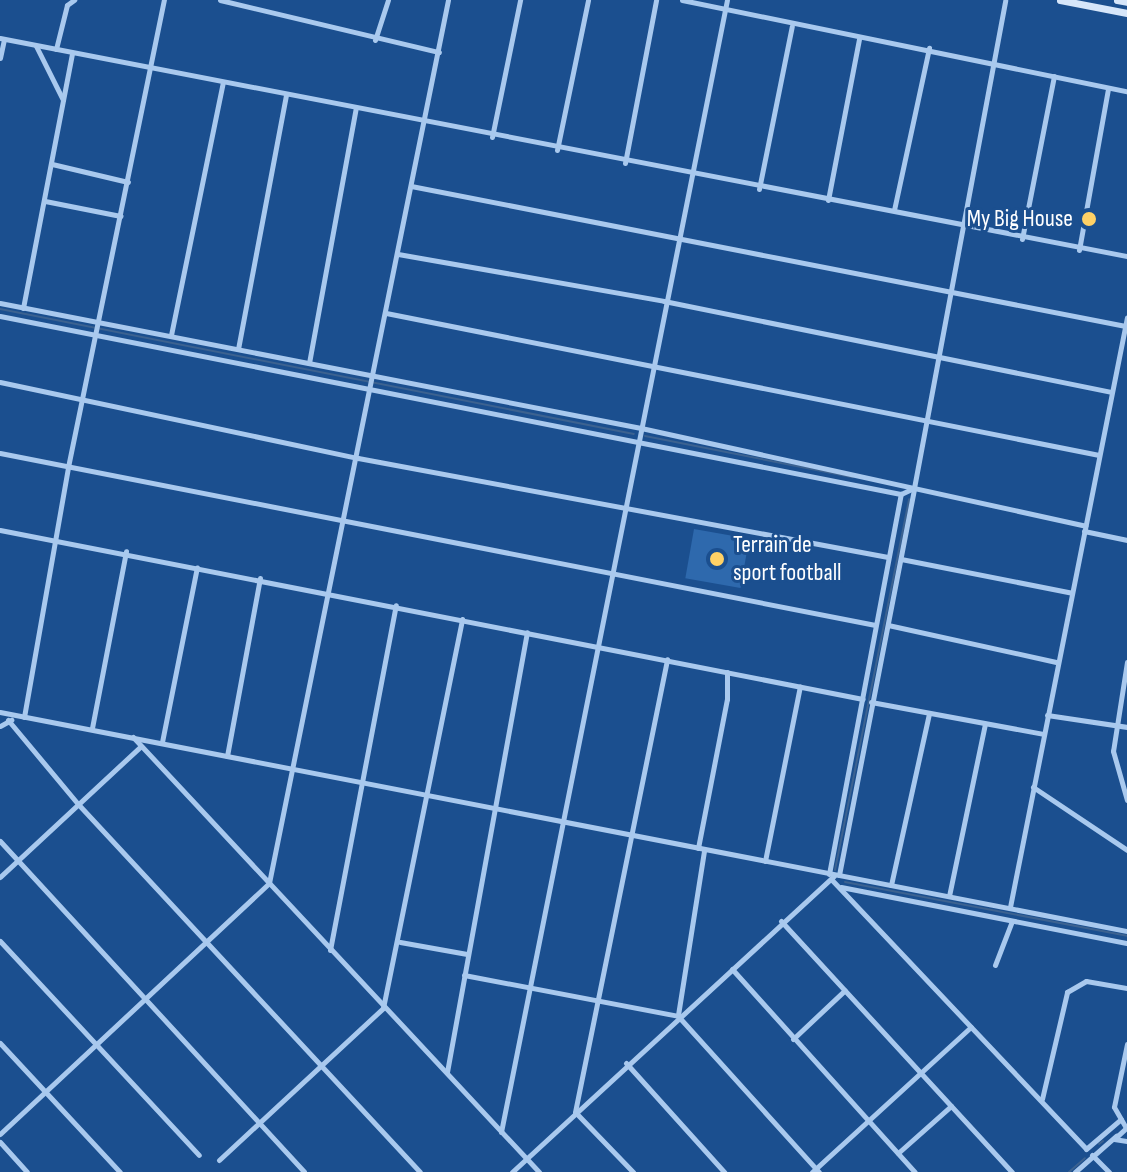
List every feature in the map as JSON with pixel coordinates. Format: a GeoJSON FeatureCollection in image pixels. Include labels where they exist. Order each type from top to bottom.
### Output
{"type":"FeatureCollection","features":[{"type":"Feature","properties":{"kind":"main road"},"geometry":{"type":"LineString","coordinates":[[1060,0],[1127,13]]}},
{"type":"Feature","properties":{"kind":"main road"},"geometry":{"type":"LineString","coordinates":[[1117,0],[1127,2]]}},
{"type":"Feature","properties":{"kind":"street"},"geometry":{"type":"LineString","coordinates":[[56,49],[67,2],[74,0]]}},
{"type":"Feature","properties":{"kind":"street"},"geometry":{"type":"LineString","coordinates":[[24,717],[68,467],[86,399],[164,0]]}},
{"type":"Feature","properties":{"kind":"street"},"geometry":{"type":"LineString","coordinates":[[220,0],[375,40],[439,52]]}},
{"type":"Feature","properties":{"kind":"street"},"geometry":{"type":"LineString","coordinates":[[375,40],[388,0]]}},
{"type":"Feature","properties":{"kind":"street"},"geometry":{"type":"LineString","coordinates":[[0,1134],[209,945],[269,883],[296,770],[448,0]]}},
{"type":"Feature","properties":{"kind":"street"},"geometry":{"type":"LineString","coordinates":[[492,137],[520,0]]}},
{"type":"Feature","properties":{"kind":"street"},"geometry":{"type":"LineString","coordinates":[[557,150],[588,0]]}},
{"type":"Feature","properties":{"kind":"street"},"geometry":{"type":"LineString","coordinates":[[625,163],[656,0]]}},
{"type":"Feature","properties":{"kind":"street"},"geometry":{"type":"LineString","coordinates":[[682,0],[792,26],[929,48],[994,65],[1127,91]]}},
{"type":"Feature","properties":{"kind":"street"},"geometry":{"type":"LineString","coordinates":[[501,1132],[566,819],[664,301],[727,0]]}},
{"type":"Feature","properties":{"kind":"street"},"geometry":{"type":"LineString","coordinates":[[512,1172],[626,1063],[834,876],[901,559],[959,227],[1005,0]]}},
{"type":"Feature","properties":{"kind":"street"},"geometry":{"type":"LineString","coordinates":[[759,189],[792,26]]}},
{"type":"Feature","properties":{"kind":"street"},"geometry":{"type":"LineString","coordinates":[[0,58],[2,38],[150,71],[286,94],[689,176],[894,210],[959,227],[1127,256]]}},
{"type":"Feature","properties":{"kind":"street"},"geometry":{"type":"LineString","coordinates":[[828,200],[859,39]]}},
{"type":"Feature","properties":{"kind":"street"},"geometry":{"type":"LineString","coordinates":[[36,46],[64,101]]}},
{"type":"Feature","properties":{"kind":"street"},"geometry":{"type":"LineString","coordinates":[[894,210],[929,48]]}},
{"type":"Feature","properties":{"kind":"street"},"geometry":{"type":"LineString","coordinates":[[23,308],[72,53]]}},
{"type":"Feature","properties":{"kind":"street"},"geometry":{"type":"LineString","coordinates":[[1022,239],[1054,76]]}},
{"type":"Feature","properties":{"kind":"street"},"geometry":{"type":"LineString","coordinates":[[171,335],[223,82]]}},
{"type":"Feature","properties":{"kind":"street"},"geometry":{"type":"LineString","coordinates":[[1079,250],[1108,89]]}},
{"type":"Feature","properties":{"kind":"street"},"geometry":{"type":"LineString","coordinates":[[238,349],[286,94]]}},
{"type":"Feature","properties":{"kind":"street"},"geometry":{"type":"LineString","coordinates":[[309,363],[356,108]]}},
{"type":"Feature","properties":{"kind":"street"},"geometry":{"type":"LineString","coordinates":[[52,164],[128,182]]}},
{"type":"Feature","properties":{"kind":"street"},"geometry":{"type":"LineString","coordinates":[[411,186],[677,241],[1125,326]]}},
{"type":"Feature","properties":{"kind":"street"},"geometry":{"type":"LineString","coordinates":[[45,201],[121,216]]}},
{"type":"Feature","properties":{"kind":"street"},"geometry":{"type":"LineString","coordinates":[[398,254],[664,301],[1111,392]]}},
{"type":"Feature","properties":{"kind":"street"},"geometry":{"type":"LineString","coordinates":[[0,303],[309,363],[373,382],[640,435],[901,494],[914,488]]}},
{"type":"Feature","properties":{"kind":"street"},"geometry":{"type":"LineString","coordinates":[[386,313],[1099,455]]}},
{"type":"Feature","properties":{"kind":"street"},"geometry":{"type":"LineString","coordinates":[[0,316],[373,382],[914,488],[1127,540]]}},
{"type":"Feature","properties":{"kind":"street"},"geometry":{"type":"LineString","coordinates":[[1010,907],[1056,662],[1127,317]]}},
{"type":"Feature","properties":{"kind":"street"},"geometry":{"type":"LineString","coordinates":[[1119,357],[1127,359]]}},
{"type":"Feature","properties":{"kind":"street"},"geometry":{"type":"LineString","coordinates":[[0,382],[358,458],[888,557]]}},
{"type":"Feature","properties":{"kind":"street"},"geometry":{"type":"LineString","coordinates":[[0,453],[875,625]]}},
{"type":"Feature","properties":{"kind":"street"},"geometry":{"type":"LineString","coordinates":[[901,494],[875,625],[834,876],[838,887],[1086,1149],[1121,1119]]}},
{"type":"Feature","properties":{"kind":"street"},"geometry":{"type":"LineString","coordinates":[[0,530],[126,551],[863,699]]}},
{"type":"Feature","properties":{"kind":"street"},"geometry":{"type":"LineString","coordinates":[[92,728],[126,551]]}},
{"type":"Feature","properties":{"kind":"street"},"geometry":{"type":"LineString","coordinates":[[901,559],[1072,593]]}},
{"type":"Feature","properties":{"kind":"street"},"geometry":{"type":"LineString","coordinates":[[162,742],[197,567]]}},
{"type":"Feature","properties":{"kind":"street"},"geometry":{"type":"LineString","coordinates":[[227,756],[260,578]]}},
{"type":"Feature","properties":{"kind":"street"},"geometry":{"type":"LineString","coordinates":[[330,950],[396,605]]}},
{"type":"Feature","properties":{"kind":"street"},"geometry":{"type":"LineString","coordinates":[[219,1160],[322,1069],[383,1008],[400,942],[462,619]]}},
{"type":"Feature","properties":{"kind":"street"},"geometry":{"type":"LineString","coordinates":[[888,625],[1056,662]]}},
{"type":"Feature","properties":{"kind":"street"},"geometry":{"type":"LineString","coordinates":[[446,1073],[527,632]]}},
{"type":"Feature","properties":{"kind":"street"},"geometry":{"type":"LineString","coordinates":[[575,1112],[667,659]]}},
{"type":"Feature","properties":{"kind":"street"},"geometry":{"type":"LineString","coordinates":[[1127,662],[1114,723],[1113,751],[1127,800]]}},
{"type":"Feature","properties":{"kind":"street"},"geometry":{"type":"LineString","coordinates":[[678,1016],[701,849],[727,699],[727,672]]}},
{"type":"Feature","properties":{"kind":"street"},"geometry":{"type":"LineString","coordinates":[[765,862],[800,686]]}},
{"type":"Feature","properties":{"kind":"street"},"geometry":{"type":"LineString","coordinates":[[871,702],[1044,734]]}},
{"type":"Feature","properties":{"kind":"street"},"geometry":{"type":"LineString","coordinates":[[0,712],[566,819],[834,876],[1127,931]]}},
{"type":"Feature","properties":{"kind":"street"},"geometry":{"type":"LineString","coordinates":[[891,885],[929,714]]}},
{"type":"Feature","properties":{"kind":"street"},"geometry":{"type":"LineString","coordinates":[[1047,715],[1127,727]]}},
{"type":"Feature","properties":{"kind":"street"},"geometry":{"type":"LineString","coordinates":[[0,726],[8,720],[24,717]]}},
{"type":"Feature","properties":{"kind":"street"},"geometry":{"type":"LineString","coordinates":[[8,720],[78,804],[420,1172]]}},
{"type":"Feature","properties":{"kind":"street"},"geometry":{"type":"LineString","coordinates":[[949,896],[985,724]]}},
{"type":"Feature","properties":{"kind":"street"},"geometry":{"type":"LineString","coordinates":[[131,736],[539,1172]]}},
{"type":"Feature","properties":{"kind":"street"},"geometry":{"type":"LineString","coordinates":[[0,877],[141,746]]}},
{"type":"Feature","properties":{"kind":"street"},"geometry":{"type":"LineString","coordinates":[[1033,787],[1127,850]]}},
{"type":"Feature","properties":{"kind":"street"},"geometry":{"type":"LineString","coordinates":[[0,841],[304,1172]]}},
{"type":"Feature","properties":{"kind":"street"},"geometry":{"type":"LineString","coordinates":[[838,887],[1127,943]]}},
{"type":"Feature","properties":{"kind":"street"},"geometry":{"type":"LineString","coordinates":[[781,921],[1012,1172]]}},
{"type":"Feature","properties":{"kind":"street"},"geometry":{"type":"LineString","coordinates":[[995,965],[1012,921]]}},
{"type":"Feature","properties":{"kind":"street"},"geometry":{"type":"LineString","coordinates":[[0,941],[199,1155]]}},
{"type":"Feature","properties":{"kind":"street"},"geometry":{"type":"LineString","coordinates":[[400,942],[467,954]]}},
{"type":"Feature","properties":{"kind":"street"},"geometry":{"type":"LineString","coordinates":[[732,969],[915,1172]]}},
{"type":"Feature","properties":{"kind":"street"},"geometry":{"type":"LineString","coordinates":[[464,975],[598,1005],[678,1016],[815,1171],[971,1027]]}},
{"type":"Feature","properties":{"kind":"street"},"geometry":{"type":"LineString","coordinates":[[1042,1100],[1067,992],[1086,981],[1127,988]]}},
{"type":"Feature","properties":{"kind":"street"},"geometry":{"type":"LineString","coordinates":[[793,1039],[845,990]]}},
{"type":"Feature","properties":{"kind":"street"},"geometry":{"type":"LineString","coordinates":[[0,1043],[120,1172]]}},
{"type":"Feature","properties":{"kind":"street"},"geometry":{"type":"LineString","coordinates":[[1126,1128],[1114,1107],[1127,1044]]}},
{"type":"Feature","properties":{"kind":"street"},"geometry":{"type":"LineString","coordinates":[[626,1063],[724,1172]]}},
{"type":"Feature","properties":{"kind":"street"},"geometry":{"type":"LineString","coordinates":[[898,1153],[951,1106]]}},
{"type":"Feature","properties":{"kind":"street"},"geometry":{"type":"LineString","coordinates":[[575,1112],[633,1172]]}},
{"type":"Feature","properties":{"kind":"street"},"geometry":{"type":"LineString","coordinates":[[1126,1128],[1114,1139],[1127,1141]]}},
{"type":"Feature","properties":{"kind":"street"},"geometry":{"type":"LineString","coordinates":[[1075,1172],[1126,1128]]}},
{"type":"Feature","properties":{"kind":"street"},"geometry":{"type":"LineString","coordinates":[[0,1142],[27,1172]]}},
{"type":"Feature","properties":{"kind":"street"},"geometry":{"type":"LineString","coordinates":[[1092,1155],[1109,1172]]}},
{"type":"Feature","properties":{"kind":"shaded area","name":"Terrain de sport football"},"geometry":{"type":"Polygon","coordinates":[[[694,529],[749,539],[740,588],[685,578],[694,529]]]}},
{"type":"Feature","properties":{"kind":"waterway"},"geometry":{"type":"LineString","coordinates":[[0,309],[634,434]]}},
{"type":"Feature","properties":{"kind":"waterway"},"geometry":{"type":"LineString","coordinates":[[645,436],[853,477]]}},
{"type":"Feature","properties":{"kind":"waterway"},"geometry":{"type":"LineString","coordinates":[[835,870],[909,499]]}},
{"type":"Feature","properties":{"kind":"waterway"},"geometry":{"type":"LineString","coordinates":[[845,882],[1127,936]]}},
{"type":"Feature","properties":{"kind":"waterway"},"geometry":{"type":"LineString","coordinates":[[1099,1144],[1103,1141]]}},
{"type":"Feature","properties":{"kind":"waterway"},"geometry":{"type":"LineString","coordinates":[[1069,1172],[1085,1158]]}},
{"type":"Feature","properties":{"kind":"place","name":"My Big House"},"geometry":{"type":"Point","coordinates":[1089,219]}},
{"type":"Feature","properties":{"kind":"place","name":"Terrain de sport football"},"geometry":{"type":"Point","coordinates":[717,559]}}]}
